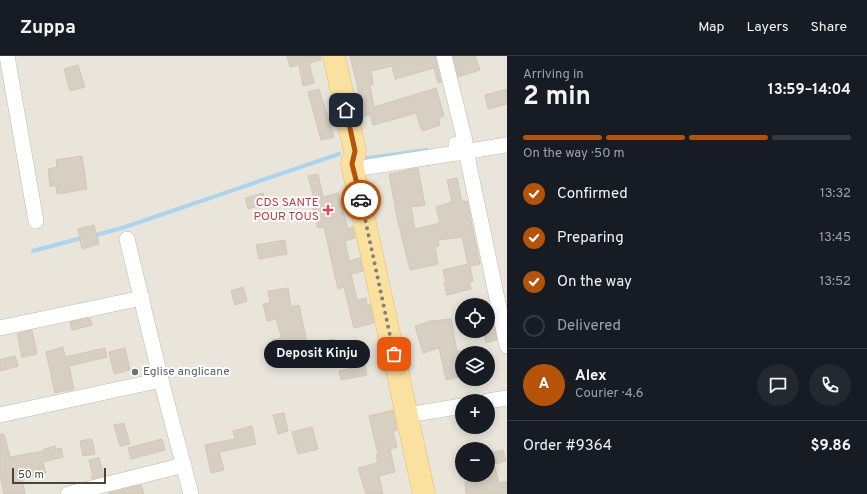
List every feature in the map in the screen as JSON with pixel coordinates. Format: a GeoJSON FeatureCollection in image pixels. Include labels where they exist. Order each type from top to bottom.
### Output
{"type":"FeatureCollection","features":[{"type":"Feature","properties":{"kind":"main road"},"geometry":{"type":"LineString","coordinates":[[334,56],[355,151],[352,164],[408,415],[424,494]]}},
{"type":"Feature","properties":{"kind":"street"},"geometry":{"type":"LineString","coordinates":[[7,56],[36,222]]}},
{"type":"Feature","properties":{"kind":"street"},"geometry":{"type":"LineString","coordinates":[[444,56],[466,141],[460,149]]}},
{"type":"Feature","properties":{"kind":"street"},"geometry":{"type":"LineString","coordinates":[[354,170],[460,149],[507,145]]}},
{"type":"Feature","properties":{"kind":"street"},"geometry":{"type":"LineString","coordinates":[[460,149],[507,346]]}},
{"type":"Feature","properties":{"kind":"street"},"geometry":{"type":"LineString","coordinates":[[128,239],[161,380],[191,494]]}},
{"type":"Feature","properties":{"kind":"street"},"geometry":{"type":"LineString","coordinates":[[0,328],[142,298]]}},
{"type":"Feature","properties":{"kind":"street"},"geometry":{"type":"LineString","coordinates":[[0,416],[161,380]]}},
{"type":"Feature","properties":{"kind":"street"},"geometry":{"type":"LineString","coordinates":[[495,400],[507,398]]}},
{"type":"Feature","properties":{"kind":"street"},"geometry":{"type":"LineString","coordinates":[[408,415],[455,407]]}},
{"type":"Feature","properties":{"kind":"street"},"geometry":{"type":"LineString","coordinates":[[68,494],[184,465]]}},
{"type":"Feature","properties":{"kind":"shaded area"},"geometry":{"type":"Polygon","coordinates":[[[0,56],[507,56],[507,494],[0,494],[0,56]]]}},
{"type":"Feature","properties":{"kind":"building"},"geometry":{"type":"Polygon","coordinates":[[[287,56],[320,56],[321,60],[309,63],[314,83],[303,86],[299,65],[290,67],[287,56]]]}},
{"type":"Feature","properties":{"kind":"building"},"geometry":{"type":"Polygon","coordinates":[[[350,56],[435,56],[441,82],[438,83],[434,68],[395,79],[392,66],[371,71],[373,84],[370,85],[374,107],[436,88],[444,116],[438,118],[440,125],[422,131],[416,113],[373,125],[370,115],[362,117],[359,105],[362,105],[350,56]]]}},
{"type":"Feature","properties":{"kind":"building"},"geometry":{"type":"Polygon","coordinates":[[[453,56],[475,56],[480,70],[458,77],[453,56]]]}},
{"type":"Feature","properties":{"kind":"building"},"geometry":{"type":"Polygon","coordinates":[[[78,65],[85,87],[70,91],[64,69],[78,65]]]}},
{"type":"Feature","properties":{"kind":"building"},"geometry":{"type":"Polygon","coordinates":[[[319,89],[334,137],[321,140],[308,92],[319,89]]]}},
{"type":"Feature","properties":{"kind":"building"},"geometry":{"type":"Polygon","coordinates":[[[507,89],[507,104],[488,109],[485,95],[507,89]]]}},
{"type":"Feature","properties":{"kind":"building"},"geometry":{"type":"Polygon","coordinates":[[[82,156],[87,189],[57,194],[56,186],[50,186],[48,169],[57,167],[56,160],[82,156]]]}},
{"type":"Feature","properties":{"kind":"building"},"geometry":{"type":"Polygon","coordinates":[[[418,168],[425,205],[411,207],[415,229],[440,223],[436,207],[452,202],[447,180],[457,178],[462,202],[467,201],[480,264],[470,266],[473,281],[469,282],[471,289],[447,295],[444,283],[446,283],[443,270],[468,264],[462,237],[438,240],[439,246],[435,247],[438,264],[410,270],[397,217],[389,174],[418,168]]]}},
{"type":"Feature","properties":{"kind":"building"},"geometry":{"type":"Polygon","coordinates":[[[318,174],[323,197],[338,193],[348,229],[353,227],[355,238],[345,241],[349,261],[360,258],[363,271],[351,274],[357,300],[366,298],[367,305],[370,304],[374,323],[354,328],[344,287],[338,289],[324,227],[318,228],[312,206],[316,206],[308,176],[318,174]]]}},
{"type":"Feature","properties":{"kind":"building"},"geometry":{"type":"Polygon","coordinates":[[[263,193],[266,203],[248,209],[245,198],[263,193]]]}},
{"type":"Feature","properties":{"kind":"building"},"geometry":{"type":"Polygon","coordinates":[[[94,225],[99,244],[82,249],[78,229],[94,225]]]}},
{"type":"Feature","properties":{"kind":"building"},"geometry":{"type":"Polygon","coordinates":[[[285,240],[287,254],[259,259],[256,245],[285,240]]]}},
{"type":"Feature","properties":{"kind":"building"},"geometry":{"type":"Polygon","coordinates":[[[243,287],[247,301],[235,305],[231,291],[243,287]]]}},
{"type":"Feature","properties":{"kind":"building"},"geometry":{"type":"Polygon","coordinates":[[[288,288],[291,307],[299,305],[309,352],[276,361],[272,340],[282,338],[276,319],[267,321],[263,304],[270,303],[268,291],[288,288]]]}},
{"type":"Feature","properties":{"kind":"building"},"geometry":{"type":"Polygon","coordinates":[[[90,318],[92,325],[72,330],[70,322],[90,318]]]}},
{"type":"Feature","properties":{"kind":"building"},"geometry":{"type":"Polygon","coordinates":[[[451,319],[456,346],[455,378],[446,380],[439,348],[423,353],[415,326],[431,321],[451,319]]]}},
{"type":"Feature","properties":{"kind":"building"},"geometry":{"type":"Polygon","coordinates":[[[32,330],[37,354],[22,357],[17,334],[32,330]]]}},
{"type":"Feature","properties":{"kind":"building"},"geometry":{"type":"Polygon","coordinates":[[[495,331],[497,340],[486,343],[485,338],[495,338],[495,331]]]}},
{"type":"Feature","properties":{"kind":"building"},"geometry":{"type":"Polygon","coordinates":[[[334,339],[339,363],[324,366],[319,342],[334,339]]]}},
{"type":"Feature","properties":{"kind":"building"},"geometry":{"type":"Polygon","coordinates":[[[63,347],[65,357],[105,348],[107,357],[69,366],[74,389],[55,393],[46,352],[63,347]]]}},
{"type":"Feature","properties":{"kind":"building"},"geometry":{"type":"Polygon","coordinates":[[[125,348],[130,370],[114,374],[109,352],[125,348]]]}},
{"type":"Feature","properties":{"kind":"building"},"geometry":{"type":"Polygon","coordinates":[[[15,356],[18,366],[0,371],[0,360],[15,356]]]}},
{"type":"Feature","properties":{"kind":"building"},"geometry":{"type":"Polygon","coordinates":[[[365,365],[367,375],[341,380],[339,371],[365,365]]]}},
{"type":"Feature","properties":{"kind":"building"},"geometry":{"type":"Polygon","coordinates":[[[393,410],[397,430],[393,432],[397,447],[390,449],[395,472],[379,476],[383,494],[366,494],[358,468],[378,463],[376,455],[378,454],[369,416],[393,410]]]}},
{"type":"Feature","properties":{"kind":"building"},"geometry":{"type":"Polygon","coordinates":[[[284,413],[288,431],[278,434],[273,415],[284,413]]]}},
{"type":"Feature","properties":{"kind":"building"},"geometry":{"type":"Polygon","coordinates":[[[124,423],[130,444],[120,446],[114,425],[124,423]]]}},
{"type":"Feature","properties":{"kind":"building"},"geometry":{"type":"Polygon","coordinates":[[[252,426],[256,444],[219,452],[224,470],[211,473],[205,445],[235,439],[233,431],[252,426]]]}},
{"type":"Feature","properties":{"kind":"building"},"geometry":{"type":"Polygon","coordinates":[[[312,427],[318,449],[298,454],[292,432],[312,427]]]}},
{"type":"Feature","properties":{"kind":"building"},"geometry":{"type":"Polygon","coordinates":[[[0,434],[4,434],[10,457],[44,451],[44,449],[55,446],[55,449],[61,448],[63,457],[43,462],[46,473],[22,478],[25,494],[4,494],[0,474],[0,434]]]}},
{"type":"Feature","properties":{"kind":"building"},"geometry":{"type":"Polygon","coordinates":[[[92,439],[95,454],[83,456],[80,441],[92,439]]]}},
{"type":"Feature","properties":{"kind":"building"},"geometry":{"type":"Polygon","coordinates":[[[162,439],[165,450],[131,459],[128,448],[162,439]]]}},
{"type":"Feature","properties":{"kind":"building"},"geometry":{"type":"Polygon","coordinates":[[[503,450],[506,461],[495,464],[495,452],[503,450]]]}},
{"type":"Feature","properties":{"kind":"building"},"geometry":{"type":"Polygon","coordinates":[[[99,458],[104,476],[92,479],[91,477],[93,476],[89,460],[99,458]]]}},
{"type":"Feature","properties":{"kind":"building"},"geometry":{"type":"Polygon","coordinates":[[[495,468],[499,483],[507,481],[507,494],[466,494],[465,482],[495,482],[495,468]]]}},
{"type":"Feature","properties":{"kind":"building"},"geometry":{"type":"Polygon","coordinates":[[[141,485],[144,494],[109,494],[109,493],[141,485]]]}},
{"type":"Feature","properties":{"kind":"waterway"},"geometry":{"type":"LineString","coordinates":[[360,157],[368,158],[427,150]]}},
{"type":"Feature","properties":{"kind":"waterway"},"geometry":{"type":"LineString","coordinates":[[92,236],[122,228],[339,154]]}},
{"type":"Feature","properties":{"kind":"waterway"},"geometry":{"type":"LineString","coordinates":[[33,251],[85,237]]}},
{"type":"Feature","properties":{"kind":"way so far"},"geometry":{"type":"LineString","coordinates":[[361,200],[394,354]]}},
{"type":"Feature","properties":{"kind":"place","name":"CDS SANTE POUR TOUS"},"geometry":{"type":"Point","coordinates":[328,210]}},
{"type":"Feature","properties":{"kind":"place","name":"Deposit Kinju"},"geometry":{"type":"Point","coordinates":[394,354]}},
{"type":"Feature","properties":{"kind":"place","name":"Eglise anglicane"},"geometry":{"type":"Point","coordinates":[135,372]}},
{"type":"Feature","properties":{"kind":"route"},"geometry":{"type":"LineString","coordinates":[[346,110],[355,151],[352,164],[361,200]]}}]}
